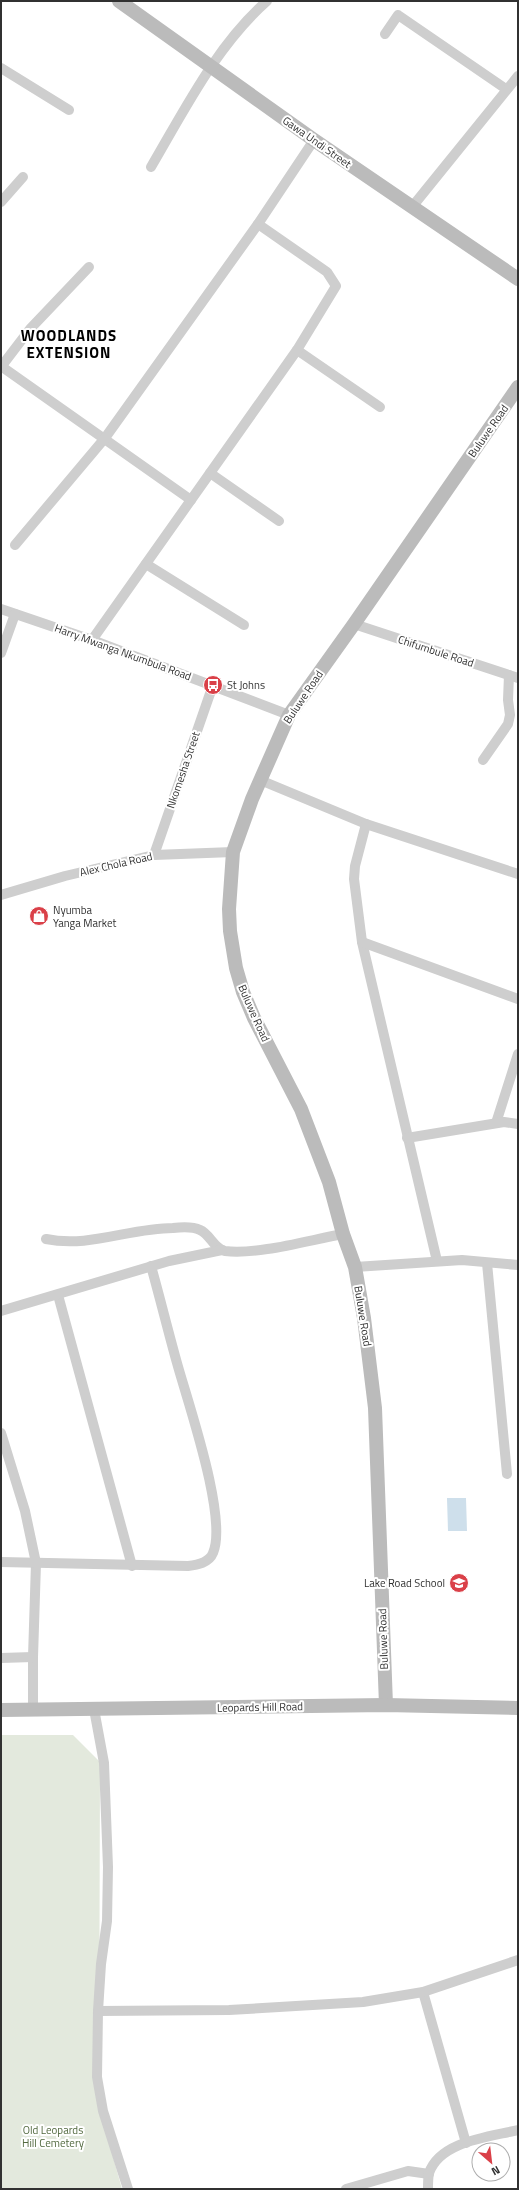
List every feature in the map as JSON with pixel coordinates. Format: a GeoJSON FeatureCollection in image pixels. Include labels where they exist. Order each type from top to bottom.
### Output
{"type":"FeatureCollection","features":[{"type":"Feature","properties":{"kind":"street","name":"Gawa Undi Street"},"geometry":{"type":"LineString","coordinates":[[120,1],[211,68],[314,140],[518,279]]}},
{"type":"Feature","properties":{"kind":"street"},"geometry":{"type":"LineString","coordinates":[[151,167],[211,68],[239,28],[267,1]]}},
{"type":"Feature","properties":{"kind":"street"},"geometry":{"type":"LineString","coordinates":[[385,34],[398,15],[506,89]]}},
{"type":"Feature","properties":{"kind":"street"},"geometry":{"type":"LineString","coordinates":[[1,68],[69,110]]}},
{"type":"Feature","properties":{"kind":"street"},"geometry":{"type":"LineString","coordinates":[[412,207],[518,76]]}},
{"type":"Feature","properties":{"kind":"street"},"geometry":{"type":"LineString","coordinates":[[15,545],[105,438],[258,224],[314,140]]}},
{"type":"Feature","properties":{"kind":"street"},"geometry":{"type":"LineString","coordinates":[[1,202],[23,177]]}},
{"type":"Feature","properties":{"kind":"street"},"geometry":{"type":"LineString","coordinates":[[92,640],[297,350],[336,284],[327,272],[258,224]]}},
{"type":"Feature","properties":{"kind":"street"},"geometry":{"type":"LineString","coordinates":[[89,267],[30,329],[1,366],[191,500]]}},
{"type":"Feature","properties":{"kind":"street"},"geometry":{"type":"LineString","coordinates":[[297,350],[380,407]]}},
{"type":"Feature","properties":{"kind":"street","name":"Buluwe Road"},"geometry":{"type":"LineString","coordinates":[[386,1705],[375,1408],[364,1318],[355,1267],[343,1234],[329,1182],[304,1116],[254,1018],[243,992],[236,968],[230,931],[229,910],[233,852],[260,780],[289,715],[354,624],[518,387]]}},
{"type":"Feature","properties":{"kind":"street"},"geometry":{"type":"LineString","coordinates":[[210,473],[279,521]]}},
{"type":"Feature","properties":{"kind":"street"},"geometry":{"type":"LineString","coordinates":[[146,564],[244,625]]}},
{"type":"Feature","properties":{"kind":"street","name":"Harry Mwanga Nkumbula Road"},"geometry":{"type":"LineString","coordinates":[[1,609],[92,640],[289,715]]}},
{"type":"Feature","properties":{"kind":"street"},"geometry":{"type":"LineString","coordinates":[[1,653],[15,614]]}},
{"type":"Feature","properties":{"kind":"street","name":"Chifumbule Road"},"geometry":{"type":"LineString","coordinates":[[354,624],[514,676]]}},
{"type":"Feature","properties":{"kind":"street"},"geometry":{"type":"LineString","coordinates":[[483,760],[508,724],[510,715],[508,700],[514,676]]}},
{"type":"Feature","properties":{"kind":"street","name":"Nkomesha Street"},"geometry":{"type":"LineString","coordinates":[[154,855],[213,685]]}},
{"type":"Feature","properties":{"kind":"street"},"geometry":{"type":"LineString","coordinates":[[260,780],[366,824],[518,874]]}},
{"type":"Feature","properties":{"kind":"street"},"geometry":{"type":"LineString","coordinates":[[366,824],[354,872],[362,942],[437,1261]]}},
{"type":"Feature","properties":{"kind":"street","name":"Alex Chola Road"},"geometry":{"type":"LineString","coordinates":[[1,895],[64,876],[154,855],[233,852]]}},
{"type":"Feature","properties":{"kind":"street"},"geometry":{"type":"LineString","coordinates":[[362,942],[518,999]]}},
{"type":"Feature","properties":{"kind":"street"},"geometry":{"type":"LineString","coordinates":[[496,1123],[518,1054]]}},
{"type":"Feature","properties":{"kind":"street"},"geometry":{"type":"LineString","coordinates":[[407,1138],[496,1123],[518,1124]]}},
{"type":"Feature","properties":{"kind":"street"},"geometry":{"type":"LineString","coordinates":[[46,1239],[59,1242],[81,1242],[158,1229],[196,1228],[204,1232],[222,1250]]}},
{"type":"Feature","properties":{"kind":"street"},"geometry":{"type":"LineString","coordinates":[[1,1311],[152,1266],[222,1250],[263,1249],[343,1234]]}},
{"type":"Feature","properties":{"kind":"street"},"geometry":{"type":"LineString","coordinates":[[355,1267],[462,1260],[518,1266]]}},
{"type":"Feature","properties":{"kind":"street"},"geometry":{"type":"LineString","coordinates":[[487,1263],[507,1474]]}},
{"type":"Feature","properties":{"kind":"street"},"geometry":{"type":"LineString","coordinates":[[1,1562],[188,1566],[200,1564],[210,1559],[217,1538],[211,1485],[152,1266]]}},
{"type":"Feature","properties":{"kind":"street"},"geometry":{"type":"LineString","coordinates":[[58,1294],[132,1566]]}},
{"type":"Feature","properties":{"kind":"street"},"geometry":{"type":"LineString","coordinates":[[1,1433],[25,1511],[36,1563],[33,1657],[34,1710]]}},
{"type":"Feature","properties":{"kind":"street"},"geometry":{"type":"LineString","coordinates":[[1,1658],[33,1657]]}},
{"type":"Feature","properties":{"kind":"street","name":"Leopards Hill Road"},"geometry":{"type":"LineString","coordinates":[[1,1710],[386,1705],[518,1708]]}},
{"type":"Feature","properties":{"kind":"street"},"geometry":{"type":"LineString","coordinates":[[94,1709],[104,1763],[108,1867],[107,1920],[101,1964],[98,2011],[97,2077],[103,2111],[128,2189]]}},
{"type":"Feature","properties":{"kind":"street"},"geometry":{"type":"LineString","coordinates":[[98,2011],[229,2010],[363,2002],[423,1992],[518,1960]]}},
{"type":"Feature","properties":{"kind":"street"},"geometry":{"type":"LineString","coordinates":[[423,1992],[466,2144]]}},
{"type":"Feature","properties":{"kind":"street"},"geometry":{"type":"LineString","coordinates":[[428,2189],[429,2174],[435,2162],[445,2152],[466,2144],[518,2130]]}},
{"type":"Feature","properties":{"kind":"street"},"geometry":{"type":"LineString","coordinates":[[346,2189],[408,2171],[429,2174]]}},
{"type":"Feature","properties":{"kind":"green space","name":"Old Leopards Hill Cemetery"},"geometry":{"type":"Polygon","coordinates":[[[1,1735],[73,1735],[100,1762],[99,2107],[122,2189],[1,2189],[1,1735]]]}},
{"type":"Feature","properties":{"kind":"water"},"geometry":{"type":"Polygon","coordinates":[[[447,1498],[466,1498],[467,1531],[448,1531],[447,1498]]]}},
{"type":"Feature","properties":{"kind":"place","name":"St Johns"},"geometry":{"type":"Point","coordinates":[213,685]}},
{"type":"Feature","properties":{"kind":"place","name":"Nyumba Yanga Market"},"geometry":{"type":"Point","coordinates":[39,916]}},
{"type":"Feature","properties":{"kind":"place","name":"Lake Road School"},"geometry":{"type":"Point","coordinates":[459,1583]}},
{"type":"Feature","properties":{"kind":"district","name":"WOODLANDS EXTENSION"},"geometry":{"type":"Point","coordinates":[69,344]}}]}
